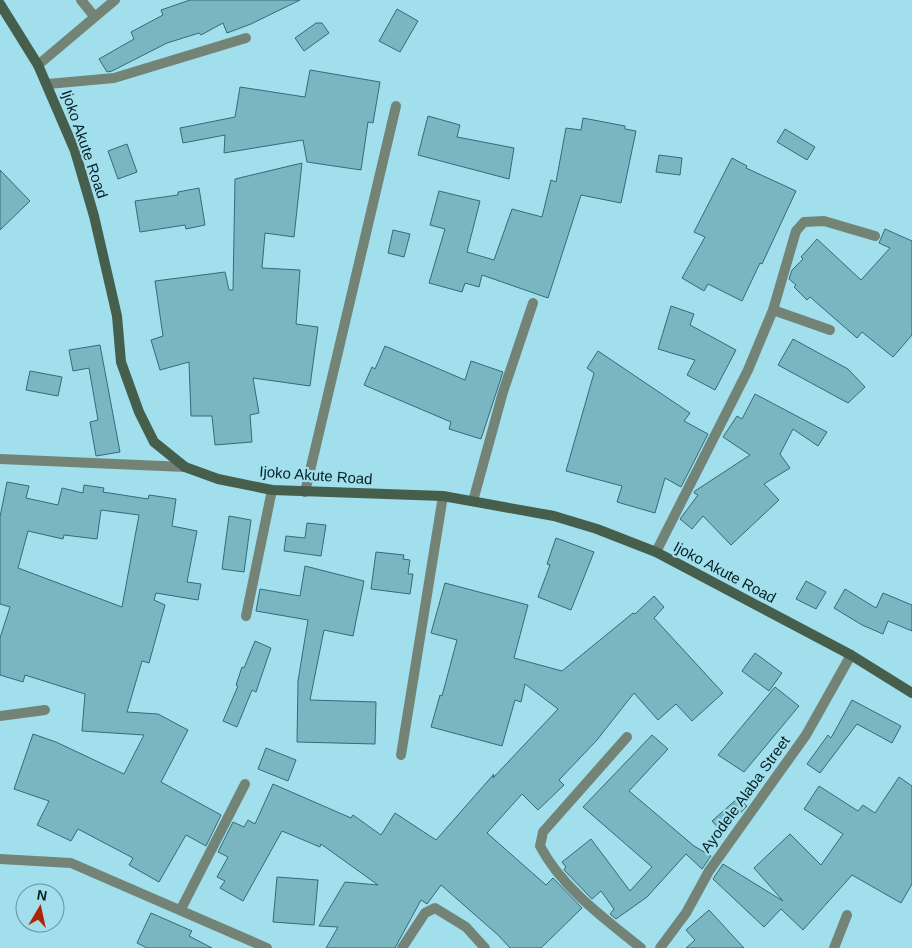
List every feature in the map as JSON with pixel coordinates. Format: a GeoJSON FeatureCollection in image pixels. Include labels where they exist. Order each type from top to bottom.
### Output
{"type":"FeatureCollection","features":[{"type":"Feature","properties":{"kind":"main road","name":"Ijoko Akute Road"},"geometry":{"type":"LineString","coordinates":[[0,4],[48,84],[75,151],[94,216],[116,316],[121,362],[139,412],[154,442],[185,467],[218,479],[272,490],[443,496],[554,516],[597,529],[656,552],[851,655],[912,693]]}},
{"type":"Feature","properties":{"kind":"street"},"geometry":{"type":"LineString","coordinates":[[81,0],[94,16]]}},
{"type":"Feature","properties":{"kind":"street"},"geometry":{"type":"LineString","coordinates":[[38,65],[115,0]]}},
{"type":"Feature","properties":{"kind":"street"},"geometry":{"type":"LineString","coordinates":[[48,84],[114,78],[246,38]]}},
{"type":"Feature","properties":{"kind":"street"},"geometry":{"type":"LineString","coordinates":[[305,492],[396,106]]}},
{"type":"Feature","properties":{"kind":"street"},"geometry":{"type":"LineString","coordinates":[[656,552],[748,370],[773,310],[796,231],[804,222],[824,221],[875,236]]}},
{"type":"Feature","properties":{"kind":"street"},"geometry":{"type":"LineString","coordinates":[[473,501],[503,392],[533,303]]}},
{"type":"Feature","properties":{"kind":"street"},"geometry":{"type":"LineString","coordinates":[[773,310],[830,330]]}},
{"type":"Feature","properties":{"kind":"street"},"geometry":{"type":"LineString","coordinates":[[0,459],[185,467]]}},
{"type":"Feature","properties":{"kind":"street"},"geometry":{"type":"LineString","coordinates":[[246,616],[272,490]]}},
{"type":"Feature","properties":{"kind":"street"},"geometry":{"type":"LineString","coordinates":[[401,755],[443,496]]}},
{"type":"Feature","properties":{"kind":"street","name":"Ayodele Alaba Street"},"geometry":{"type":"LineString","coordinates":[[660,948],[686,913],[709,871],[806,735],[851,655]]}},
{"type":"Feature","properties":{"kind":"street"},"geometry":{"type":"LineString","coordinates":[[0,716],[45,710]]}},
{"type":"Feature","properties":{"kind":"street"},"geometry":{"type":"LineString","coordinates":[[628,737],[544,832],[540,846],[548,861],[594,910],[641,948]]}},
{"type":"Feature","properties":{"kind":"street"},"geometry":{"type":"LineString","coordinates":[[181,909],[245,784]]}},
{"type":"Feature","properties":{"kind":"street"},"geometry":{"type":"LineString","coordinates":[[0,858],[71,863],[181,909],[267,948]]}},
{"type":"Feature","properties":{"kind":"street"},"geometry":{"type":"LineString","coordinates":[[402,948],[425,913],[435,908],[466,927],[485,948]]}},
{"type":"Feature","properties":{"kind":"street"},"geometry":{"type":"LineString","coordinates":[[834,948],[847,915]]}},
{"type":"Feature","properties":{"kind":"building"},"geometry":{"type":"Polygon","coordinates":[[[190,0],[300,0],[251,24],[227,33],[223,23],[201,35],[199,33],[167,43],[107,72],[99,59],[134,39],[131,32],[163,15],[161,10],[190,0]]]}},
{"type":"Feature","properties":{"kind":"building"},"geometry":{"type":"Polygon","coordinates":[[[397,9],[418,21],[400,52],[379,41],[397,9]]]}},
{"type":"Feature","properties":{"kind":"building"},"geometry":{"type":"Polygon","coordinates":[[[316,23],[322,23],[329,33],[304,51],[295,38],[316,23]]]}},
{"type":"Feature","properties":{"kind":"building"},"geometry":{"type":"Polygon","coordinates":[[[310,70],[380,82],[373,123],[368,122],[361,170],[307,162],[303,140],[224,153],[225,135],[183,143],[180,128],[235,117],[240,87],[305,97],[310,70]]]}},
{"type":"Feature","properties":{"kind":"building"},"geometry":{"type":"Polygon","coordinates":[[[428,116],[460,125],[457,137],[514,148],[509,179],[418,155],[428,116]]]}},
{"type":"Feature","properties":{"kind":"building"},"geometry":{"type":"Polygon","coordinates":[[[583,118],[625,126],[625,129],[636,131],[621,203],[581,195],[548,298],[482,275],[479,287],[465,283],[462,292],[429,283],[445,229],[430,225],[439,191],[480,201],[467,252],[494,260],[512,209],[542,217],[551,180],[556,182],[566,128],[581,130],[583,118]]]}},
{"type":"Feature","properties":{"kind":"building"},"geometry":{"type":"Polygon","coordinates":[[[785,129],[815,147],[807,160],[777,142],[785,129]]]}},
{"type":"Feature","properties":{"kind":"building"},"geometry":{"type":"Polygon","coordinates":[[[127,144],[137,172],[118,179],[108,151],[127,144]]]}},
{"type":"Feature","properties":{"kind":"building"},"geometry":{"type":"Polygon","coordinates":[[[659,155],[682,158],[680,175],[656,172],[659,155]]]}},
{"type":"Feature","properties":{"kind":"building"},"geometry":{"type":"Polygon","coordinates":[[[732,158],[747,166],[746,168],[796,191],[762,264],[760,263],[742,301],[708,284],[704,291],[682,278],[705,237],[694,232],[732,158]]]}},
{"type":"Feature","properties":{"kind":"building"},"geometry":{"type":"Polygon","coordinates":[[[302,163],[294,237],[265,233],[262,268],[300,270],[296,324],[318,327],[310,386],[253,378],[259,413],[250,415],[252,442],[215,445],[212,416],[191,416],[189,362],[160,370],[151,340],[163,336],[155,281],[225,272],[229,290],[233,290],[235,179],[302,163]]]}},
{"type":"Feature","properties":{"kind":"building"},"geometry":{"type":"Polygon","coordinates":[[[0,170],[30,201],[0,230],[0,170]]]}},
{"type":"Feature","properties":{"kind":"building"},"geometry":{"type":"Polygon","coordinates":[[[199,188],[205,225],[186,229],[185,225],[140,232],[135,201],[178,195],[178,192],[199,188]]]}},
{"type":"Feature","properties":{"kind":"building"},"geometry":{"type":"Polygon","coordinates":[[[885,229],[912,241],[912,335],[893,357],[862,332],[857,338],[810,297],[807,300],[789,279],[792,270],[803,259],[801,257],[817,239],[861,280],[890,248],[879,243],[885,229]]]}},
{"type":"Feature","properties":{"kind":"building"},"geometry":{"type":"Polygon","coordinates":[[[393,230],[410,234],[404,257],[388,253],[393,230]]]}},
{"type":"Feature","properties":{"kind":"building"},"geometry":{"type":"Polygon","coordinates":[[[671,306],[694,314],[690,325],[736,350],[715,390],[687,375],[695,360],[658,349],[671,306]]]}},
{"type":"Feature","properties":{"kind":"building"},"geometry":{"type":"Polygon","coordinates":[[[793,339],[848,369],[865,387],[848,403],[778,365],[793,339]]]}},
{"type":"Feature","properties":{"kind":"building"},"geometry":{"type":"Polygon","coordinates":[[[100,345],[120,452],[96,456],[90,422],[98,420],[89,368],[73,371],[69,350],[100,345]]]}},
{"type":"Feature","properties":{"kind":"building"},"geometry":{"type":"Polygon","coordinates":[[[385,346],[465,380],[471,361],[503,372],[481,439],[449,429],[451,422],[364,385],[372,367],[375,369],[385,346]]]}},
{"type":"Feature","properties":{"kind":"building"},"geometry":{"type":"Polygon","coordinates":[[[598,351],[690,413],[684,421],[708,434],[681,487],[665,478],[655,513],[617,502],[622,486],[566,471],[594,373],[587,368],[598,351]]]}},
{"type":"Feature","properties":{"kind":"building"},"geometry":{"type":"Polygon","coordinates":[[[30,371],[62,377],[58,396],[26,390],[30,371]]]}},
{"type":"Feature","properties":{"kind":"building"},"geometry":{"type":"Polygon","coordinates":[[[755,394],[827,432],[818,446],[793,429],[780,454],[790,468],[764,484],[779,500],[731,545],[703,516],[692,529],[680,519],[698,495],[694,493],[695,491],[750,455],[723,437],[737,416],[742,419],[755,394]]]}},
{"type":"Feature","properties":{"kind":"building"},"geometry":{"type":"Polygon","coordinates":[[[7,482],[29,486],[26,498],[58,505],[62,488],[83,493],[84,485],[104,488],[103,492],[148,499],[149,495],[176,499],[172,526],[197,531],[187,582],[201,584],[198,600],[156,593],[154,600],[165,605],[149,663],[142,661],[127,712],[158,714],[188,730],[161,782],[221,815],[206,846],[186,835],[159,882],[129,865],[133,858],[78,829],[71,841],[37,825],[49,801],[14,789],[33,734],[56,742],[124,774],[144,735],[82,731],[85,694],[25,675],[23,682],[0,675],[0,638],[10,607],[0,604],[0,517],[7,482]],[[101,510],[97,539],[64,535],[63,539],[28,531],[18,568],[122,607],[139,515],[101,510]]]}},
{"type":"Feature","properties":{"kind":"building"},"geometry":{"type":"Polygon","coordinates":[[[229,516],[251,520],[244,572],[222,569],[229,516]]]}},
{"type":"Feature","properties":{"kind":"building"},"geometry":{"type":"Polygon","coordinates":[[[307,523],[326,525],[321,556],[284,551],[286,536],[305,538],[307,523]]]}},
{"type":"Feature","properties":{"kind":"building"},"geometry":{"type":"Polygon","coordinates":[[[556,538],[594,552],[571,610],[538,597],[550,565],[547,564],[556,538]]]}},
{"type":"Feature","properties":{"kind":"building"},"geometry":{"type":"Polygon","coordinates":[[[376,552],[404,555],[403,559],[410,560],[408,574],[413,574],[410,594],[371,589],[376,552]]]}},
{"type":"Feature","properties":{"kind":"building"},"geometry":{"type":"Polygon","coordinates":[[[305,566],[364,581],[353,636],[324,630],[310,700],[376,702],[375,744],[297,742],[298,681],[308,620],[256,611],[260,589],[300,596],[305,566]]]}},
{"type":"Feature","properties":{"kind":"building"},"geometry":{"type":"Polygon","coordinates":[[[806,581],[826,592],[816,609],[796,599],[806,581]]]}},
{"type":"Feature","properties":{"kind":"building"},"geometry":{"type":"Polygon","coordinates":[[[445,583],[528,605],[514,658],[562,671],[633,613],[635,614],[654,596],[664,607],[654,618],[723,693],[692,721],[676,704],[658,720],[634,693],[597,740],[559,780],[564,785],[538,810],[522,794],[487,833],[546,885],[553,878],[582,908],[541,948],[510,948],[498,935],[441,885],[427,904],[421,900],[395,948],[326,948],[338,927],[319,926],[345,882],[378,885],[321,844],[320,847],[282,831],[243,901],[220,888],[225,881],[217,877],[228,857],[218,852],[233,822],[244,827],[248,820],[255,824],[273,784],[351,818],[353,815],[381,835],[395,813],[436,840],[494,774],[493,778],[558,709],[525,684],[521,702],[515,700],[502,746],[431,727],[440,695],[442,696],[457,640],[431,633],[445,583]]]}},
{"type":"Feature","properties":{"kind":"building"},"geometry":{"type":"Polygon","coordinates":[[[845,589],[876,608],[883,593],[912,605],[912,631],[888,621],[883,634],[862,625],[834,608],[845,589]]]}},
{"type":"Feature","properties":{"kind":"building"},"geometry":{"type":"Polygon","coordinates":[[[255,641],[271,648],[256,692],[252,690],[237,727],[223,721],[238,686],[236,685],[242,667],[244,668],[255,641]]]}},
{"type":"Feature","properties":{"kind":"building"},"geometry":{"type":"Polygon","coordinates":[[[755,653],[782,673],[769,691],[742,671],[755,653]]]}},
{"type":"Feature","properties":{"kind":"building"},"geometry":{"type":"Polygon","coordinates":[[[775,687],[799,706],[744,772],[718,755],[775,687]]]}},
{"type":"Feature","properties":{"kind":"building"},"geometry":{"type":"Polygon","coordinates":[[[852,700],[901,726],[892,743],[857,724],[820,773],[807,764],[828,735],[831,738],[852,700]]]}},
{"type":"Feature","properties":{"kind":"building"},"geometry":{"type":"Polygon","coordinates":[[[652,735],[668,749],[629,791],[694,846],[711,856],[702,869],[686,854],[647,897],[616,919],[610,914],[614,909],[601,891],[592,899],[565,871],[566,867],[562,862],[591,839],[630,891],[652,867],[583,807],[652,735]]]}},
{"type":"Feature","properties":{"kind":"building"},"geometry":{"type":"Polygon","coordinates":[[[266,748],[296,760],[288,781],[258,769],[266,748]]]}},
{"type":"Feature","properties":{"kind":"building"},"geometry":{"type":"Polygon","coordinates":[[[899,777],[912,786],[912,884],[901,903],[852,875],[803,930],[781,909],[764,927],[713,879],[723,864],[783,901],[754,868],[790,834],[821,865],[843,834],[804,809],[819,786],[858,811],[863,805],[875,813],[899,777]]]}},
{"type":"Feature","properties":{"kind":"building"},"geometry":{"type":"Polygon","coordinates":[[[738,798],[747,806],[722,832],[712,821],[738,798]]]}},
{"type":"Feature","properties":{"kind":"building"},"geometry":{"type":"Polygon","coordinates":[[[277,877],[318,880],[314,925],[273,922],[277,877]]]}},
{"type":"Feature","properties":{"kind":"building"},"geometry":{"type":"Polygon","coordinates":[[[709,910],[744,948],[686,948],[695,940],[686,930],[709,910]]]}},
{"type":"Feature","properties":{"kind":"building"},"geometry":{"type":"Polygon","coordinates":[[[151,913],[192,931],[189,936],[212,948],[147,948],[137,943],[151,913]]]}}]}
